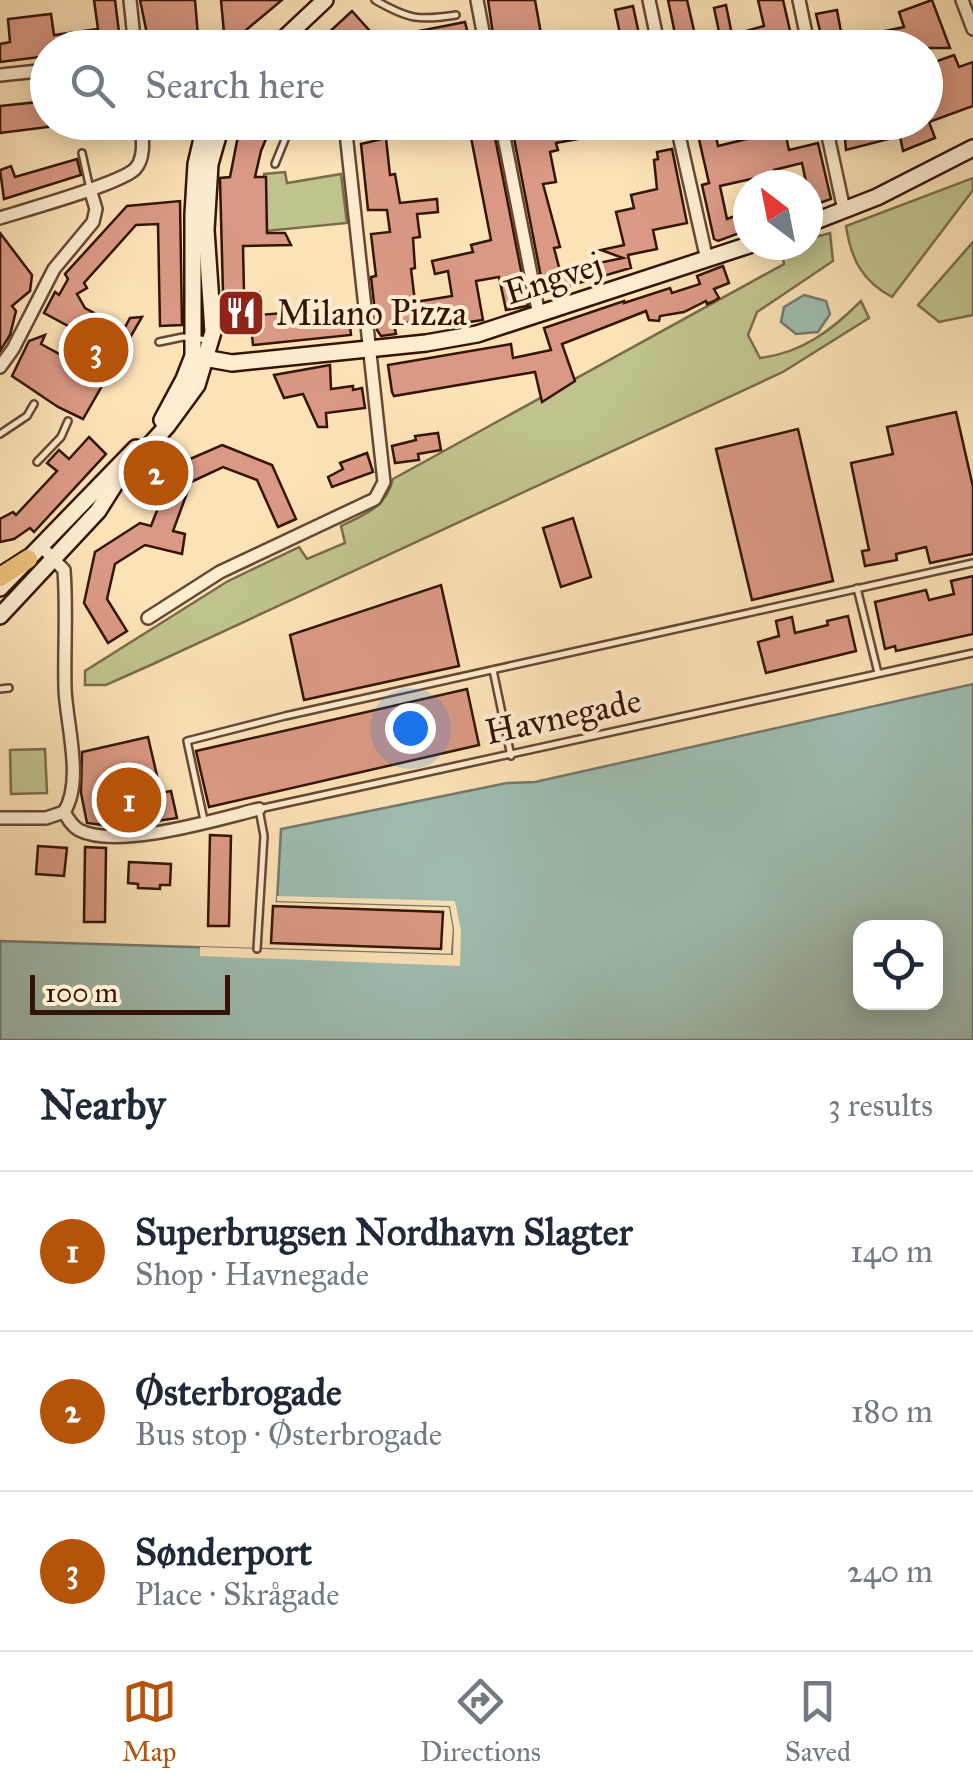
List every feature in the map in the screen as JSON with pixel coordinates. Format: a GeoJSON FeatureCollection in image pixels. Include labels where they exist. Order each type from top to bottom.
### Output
{"type":"FeatureCollection","features":[{"type":"Feature","properties":{"kind":"main road"},"geometry":{"type":"LineString","coordinates":[[293,30],[324,0]]}},
{"type":"Feature","properties":{"kind":"main road"},"geometry":{"type":"LineString","coordinates":[[202,140],[193,214],[203,339]]}},
{"type":"Feature","properties":{"kind":"main road"},"geometry":{"type":"LineString","coordinates":[[0,616],[98,511],[115,484],[197,385],[203,339],[210,164],[217,140]]}},
{"type":"Feature","properties":{"kind":"main road"},"geometry":{"type":"LineString","coordinates":[[823,218],[973,148]]}},
{"type":"Feature","properties":{"kind":"main road","name":"Engvej"},"geometry":{"type":"LineString","coordinates":[[200,357],[232,363],[369,350],[477,334],[733,251]]}},
{"type":"Feature","properties":{"kind":"main road"},"geometry":{"type":"LineString","coordinates":[[0,588],[150,434],[200,357]]}},
{"type":"Feature","properties":{"kind":"main road"},"geometry":{"type":"LineString","coordinates":[[0,577],[34,553]]}},
{"type":"Feature","properties":{"kind":"street"},"geometry":{"type":"LineString","coordinates":[[130,0],[133,30]]}},
{"type":"Feature","properties":{"kind":"street"},"geometry":{"type":"LineString","coordinates":[[477,0],[483,30]]}},
{"type":"Feature","properties":{"kind":"street"},"geometry":{"type":"LineString","coordinates":[[649,0],[655,30]]}},
{"type":"Feature","properties":{"kind":"street"},"geometry":{"type":"LineString","coordinates":[[799,0],[805,30]]}},
{"type":"Feature","properties":{"kind":"street"},"geometry":{"type":"LineString","coordinates":[[962,0],[973,29]]}},
{"type":"Feature","properties":{"kind":"street"},"geometry":{"type":"LineString","coordinates":[[0,75],[30,72]]}},
{"type":"Feature","properties":{"kind":"street"},"geometry":{"type":"LineString","coordinates":[[0,218],[90,188],[135,168],[142,157],[141,140]]}},
{"type":"Feature","properties":{"kind":"street"},"geometry":{"type":"LineString","coordinates":[[148,618],[220,572],[375,499],[384,482],[347,140]]}},
{"type":"Feature","properties":{"kind":"street"},"geometry":{"type":"LineString","coordinates":[[505,140],[539,316]]}},
{"type":"Feature","properties":{"kind":"street"},"geometry":{"type":"LineString","coordinates":[[680,140],[707,260]]}},
{"type":"Feature","properties":{"kind":"street"},"geometry":{"type":"LineString","coordinates":[[829,140],[844,210]]}},
{"type":"Feature","properties":{"kind":"street"},"geometry":{"type":"LineString","coordinates":[[0,368],[14,349],[54,269],[93,222],[96,209],[90,188]]}},
{"type":"Feature","properties":{"kind":"street"},"geometry":{"type":"LineString","coordinates":[[0,818],[46,818],[64,812],[72,795],[70,718],[65,689],[64,570],[54,559],[34,553]]}},
{"type":"Feature","properties":{"kind":"street","name":"Havnegade"},"geometry":{"type":"LineString","coordinates":[[64,812],[81,831],[103,836],[150,834],[260,810]]}},
{"type":"Feature","properties":{"kind":"lane"},"geometry":{"type":"LineString","coordinates":[[375,0],[407,18],[426,20],[456,14]]}},
{"type":"Feature","properties":{"kind":"lane"},"geometry":{"type":"LineString","coordinates":[[274,164],[285,140]]}},
{"type":"Feature","properties":{"kind":"lane"},"geometry":{"type":"LineString","coordinates":[[82,152],[90,188]]}},
{"type":"Feature","properties":{"kind":"lane"},"geometry":{"type":"LineString","coordinates":[[159,342],[203,339]]}},
{"type":"Feature","properties":{"kind":"lane"},"geometry":{"type":"LineString","coordinates":[[0,434],[27,416],[34,404]]}},
{"type":"Feature","properties":{"kind":"lane"},"geometry":{"type":"LineString","coordinates":[[37,462],[61,436],[68,422]]}},
{"type":"Feature","properties":{"kind":"lane"},"geometry":{"type":"LineString","coordinates":[[204,822],[187,741],[973,562]]}},
{"type":"Feature","properties":{"kind":"lane"},"geometry":{"type":"LineString","coordinates":[[858,588],[878,674]]}},
{"type":"Feature","properties":{"kind":"lane","name":"Havnegade"},"geometry":{"type":"LineString","coordinates":[[260,810],[973,652]]}},
{"type":"Feature","properties":{"kind":"lane"},"geometry":{"type":"LineString","coordinates":[[493,669],[511,756]]}},
{"type":"Feature","properties":{"kind":"lane"},"geometry":{"type":"LineString","coordinates":[[0,689],[9,688]]}},
{"type":"Feature","properties":{"kind":"lane"},"geometry":{"type":"LineString","coordinates":[[257,949],[264,836],[260,810]]}},
{"type":"Feature","properties":{"kind":"green space"},"geometry":{"type":"Polygon","coordinates":[[[285,172],[287,183],[341,174],[347,223],[266,231],[264,174],[285,172]]]}},
{"type":"Feature","properties":{"kind":"green space"},"geometry":{"type":"Polygon","coordinates":[[[973,178],[973,190],[892,297],[873,284],[855,259],[846,226],[973,178]]]}},
{"type":"Feature","properties":{"kind":"green space"},"geometry":{"type":"Polygon","coordinates":[[[830,233],[833,261],[757,312],[748,335],[760,358],[789,351],[815,338],[861,301],[869,318],[783,372],[153,664],[106,685],[85,685],[85,671],[228,581],[299,547],[307,559],[345,543],[341,526],[380,503],[393,479],[784,264],[783,260],[823,260],[823,235],[830,233]]]}},
{"type":"Feature","properties":{"kind":"green space"},"geometry":{"type":"Polygon","coordinates":[[[973,242],[973,315],[939,322],[918,305],[973,242]]]}},
{"type":"Feature","properties":{"kind":"green space"},"geometry":{"type":"Polygon","coordinates":[[[45,749],[47,793],[11,794],[10,750],[45,749]]]}},
{"type":"Feature","properties":{"kind":"shaded area"},"geometry":{"type":"Polygon","coordinates":[[[804,295],[826,301],[830,314],[818,332],[796,334],[781,322],[784,307],[804,295]]]}},
{"type":"Feature","properties":{"kind":"shaded area"},"geometry":{"type":"Polygon","coordinates":[[[973,684],[973,1040],[0,1040],[0,941],[452,955],[454,929],[450,906],[277,901],[281,829],[507,783],[535,782],[973,684]]]}},
{"type":"Feature","properties":{"kind":"pier"},"geometry":{"type":"Polygon","coordinates":[[[277,896],[455,901],[461,931],[460,966],[200,956],[200,947],[453,955],[450,906],[277,901],[277,896]]]}},
{"type":"Feature","properties":{"kind":"building"},"geometry":{"type":"Polygon","coordinates":[[[94,0],[115,0],[119,30],[91,30],[98,29],[94,0]]]}},
{"type":"Feature","properties":{"kind":"building"},"geometry":{"type":"Polygon","coordinates":[[[140,0],[195,0],[198,30],[146,30],[140,0]]]}},
{"type":"Feature","properties":{"kind":"building"},"geometry":{"type":"Polygon","coordinates":[[[221,0],[282,0],[246,30],[224,30],[221,0]]]}},
{"type":"Feature","properties":{"kind":"building"},"geometry":{"type":"Polygon","coordinates":[[[488,0],[535,0],[540,30],[492,30],[488,0]]]}},
{"type":"Feature","properties":{"kind":"building"},"geometry":{"type":"Polygon","coordinates":[[[668,0],[687,0],[694,30],[674,30],[668,0]]]}},
{"type":"Feature","properties":{"kind":"building"},"geometry":{"type":"Polygon","coordinates":[[[758,0],[783,0],[790,30],[750,30],[764,26],[758,0]]]}},
{"type":"Feature","properties":{"kind":"building"},"geometry":{"type":"Polygon","coordinates":[[[932,0],[950,48],[943,48],[943,30],[890,30],[904,27],[899,12],[932,0]]]}},
{"type":"Feature","properties":{"kind":"building"},"geometry":{"type":"Polygon","coordinates":[[[726,5],[731,30],[719,30],[714,8],[726,5]]]}},
{"type":"Feature","properties":{"kind":"building"},"geometry":{"type":"Polygon","coordinates":[[[633,6],[638,30],[619,30],[615,10],[633,6]]]}},
{"type":"Feature","properties":{"kind":"building"},"geometry":{"type":"Polygon","coordinates":[[[837,10],[841,30],[820,30],[816,14],[837,10]]]}},
{"type":"Feature","properties":{"kind":"building"},"geometry":{"type":"Polygon","coordinates":[[[352,11],[369,30],[331,30],[352,11]]]}},
{"type":"Feature","properties":{"kind":"building"},"geometry":{"type":"Polygon","coordinates":[[[51,14],[53,30],[30,30],[30,58],[0,62],[0,44],[10,42],[8,19],[51,14]]]}},
{"type":"Feature","properties":{"kind":"building"},"geometry":{"type":"Polygon","coordinates":[[[465,22],[467,30],[424,30],[465,22]]]}},
{"type":"Feature","properties":{"kind":"building"},"geometry":{"type":"Polygon","coordinates":[[[954,55],[959,67],[973,62],[973,106],[943,117],[943,59],[954,55]]]}},
{"type":"Feature","properties":{"kind":"building"},"geometry":{"type":"Polygon","coordinates":[[[30,103],[30,129],[0,133],[0,106],[30,103]]]}},
{"type":"Feature","properties":{"kind":"building"},"geometry":{"type":"Polygon","coordinates":[[[266,140],[255,177],[266,177],[267,233],[285,233],[291,245],[243,246],[244,293],[259,292],[259,315],[348,308],[351,335],[253,345],[251,325],[233,327],[230,293],[223,293],[220,178],[230,177],[237,141],[266,140]]]}},
{"type":"Feature","properties":{"kind":"building"},"geometry":{"type":"Polygon","coordinates":[[[386,140],[390,175],[395,174],[400,203],[437,199],[438,212],[417,214],[420,237],[413,238],[415,268],[411,269],[415,302],[452,296],[448,271],[435,274],[432,261],[473,252],[471,245],[491,240],[472,140],[496,140],[528,306],[506,310],[499,277],[476,281],[483,320],[462,323],[461,316],[394,324],[396,334],[381,336],[371,277],[376,276],[371,234],[390,232],[387,210],[368,210],[361,144],[386,140]]]}},
{"type":"Feature","properties":{"kind":"building"},"geometry":{"type":"Polygon","coordinates":[[[514,140],[572,140],[556,143],[558,150],[550,152],[556,182],[543,184],[560,247],[554,248],[560,271],[623,258],[601,250],[624,245],[616,212],[634,208],[631,195],[657,189],[657,152],[672,149],[687,223],[653,230],[657,249],[628,255],[631,268],[565,287],[553,288],[551,281],[542,282],[514,140]]]}},
{"type":"Feature","properties":{"kind":"building"},"geometry":{"type":"Polygon","coordinates":[[[699,140],[717,140],[718,146],[743,140],[787,140],[789,150],[818,143],[831,199],[823,202],[823,170],[803,170],[802,163],[774,170],[733,170],[733,183],[720,186],[727,219],[733,217],[733,236],[718,241],[714,239],[702,185],[709,183],[699,140]]]}},
{"type":"Feature","properties":{"kind":"building"},"geometry":{"type":"Polygon","coordinates":[[[845,140],[885,140],[846,150],[845,140]]]}},
{"type":"Feature","properties":{"kind":"building"},"geometry":{"type":"Polygon","coordinates":[[[901,140],[930,140],[903,151],[901,140]]]}},
{"type":"Feature","properties":{"kind":"building"},"geometry":{"type":"Polygon","coordinates":[[[77,159],[81,175],[4,199],[0,170],[11,166],[15,177],[77,159]]]}},
{"type":"Feature","properties":{"kind":"building"},"geometry":{"type":"Polygon","coordinates":[[[180,201],[182,325],[160,326],[158,224],[136,225],[84,283],[87,288],[77,294],[85,308],[124,329],[130,318],[142,317],[117,360],[120,369],[110,372],[83,419],[12,376],[29,341],[45,335],[41,344],[65,357],[79,332],[44,313],[55,292],[59,295],[68,279],[65,274],[127,206],[180,201]]]}},
{"type":"Feature","properties":{"kind":"building"},"geometry":{"type":"Polygon","coordinates":[[[0,233],[32,275],[30,291],[12,306],[16,311],[10,335],[0,351],[0,233]]]}},
{"type":"Feature","properties":{"kind":"building"},"geometry":{"type":"Polygon","coordinates":[[[723,266],[729,283],[714,289],[719,298],[712,302],[660,316],[659,321],[649,320],[646,311],[562,344],[575,381],[542,402],[535,372],[394,396],[392,392],[388,365],[511,344],[513,358],[551,350],[544,328],[670,288],[672,293],[700,284],[697,276],[723,266]]]}},
{"type":"Feature","properties":{"kind":"building"},"geometry":{"type":"Polygon","coordinates":[[[330,365],[331,389],[362,388],[365,408],[326,413],[327,427],[318,427],[303,394],[284,398],[274,375],[330,365]]]}},
{"type":"Feature","properties":{"kind":"building"},"geometry":{"type":"Polygon","coordinates":[[[956,412],[973,487],[973,554],[930,563],[926,547],[896,554],[897,560],[865,566],[862,551],[869,550],[851,463],[893,454],[887,427],[956,412]]]}},
{"type":"Feature","properties":{"kind":"building"},"geometry":{"type":"Polygon","coordinates":[[[798,429],[833,581],[752,600],[716,449],[798,429]]]}},
{"type":"Feature","properties":{"kind":"building"},"geometry":{"type":"Polygon","coordinates":[[[438,433],[441,450],[418,454],[419,460],[395,463],[392,446],[416,440],[415,436],[438,433]]]}},
{"type":"Feature","properties":{"kind":"building"},"geometry":{"type":"Polygon","coordinates":[[[89,437],[106,454],[34,532],[30,528],[14,539],[0,542],[0,519],[13,512],[16,515],[57,471],[47,463],[59,450],[69,459],[89,437]]]}},
{"type":"Feature","properties":{"kind":"building"},"geometry":{"type":"Polygon","coordinates":[[[222,445],[272,465],[296,519],[278,527],[257,480],[223,467],[191,482],[173,531],[185,534],[182,554],[145,545],[115,564],[107,599],[127,631],[108,643],[84,603],[95,552],[140,523],[151,526],[174,466],[222,445]]]}},
{"type":"Feature","properties":{"kind":"building"},"geometry":{"type":"Polygon","coordinates":[[[367,453],[373,472],[332,487],[328,477],[343,469],[340,463],[367,453]]]}},
{"type":"Feature","properties":{"kind":"building"},"geometry":{"type":"Polygon","coordinates":[[[573,518],[591,577],[561,587],[543,528],[573,518]]]}},
{"type":"Feature","properties":{"kind":"building"},"geometry":{"type":"Polygon","coordinates":[[[973,576],[973,634],[896,651],[895,646],[885,649],[875,602],[926,590],[929,600],[954,594],[951,581],[973,576]]]}},
{"type":"Feature","properties":{"kind":"building"},"geometry":{"type":"Polygon","coordinates":[[[441,585],[459,666],[304,700],[290,635],[441,585]]]}},
{"type":"Feature","properties":{"kind":"building"},"geometry":{"type":"Polygon","coordinates":[[[848,616],[856,651],[766,673],[758,642],[779,636],[776,621],[792,617],[795,633],[848,616]]]}},
{"type":"Feature","properties":{"kind":"building"},"geometry":{"type":"Polygon","coordinates":[[[467,689],[479,745],[209,807],[196,751],[467,689]]]}},
{"type":"Feature","properties":{"kind":"building"},"geometry":{"type":"Polygon","coordinates":[[[148,737],[161,793],[171,791],[177,818],[117,827],[87,823],[81,793],[82,752],[148,737]]]}},
{"type":"Feature","properties":{"kind":"building"},"geometry":{"type":"Polygon","coordinates":[[[210,835],[231,836],[229,926],[208,926],[210,835]]]}},
{"type":"Feature","properties":{"kind":"building"},"geometry":{"type":"Polygon","coordinates":[[[38,846],[67,848],[64,876],[36,874],[38,846]]]}},
{"type":"Feature","properties":{"kind":"building"},"geometry":{"type":"Polygon","coordinates":[[[85,847],[106,848],[105,922],[84,922],[85,847]]]}},
{"type":"Feature","properties":{"kind":"building"},"geometry":{"type":"Polygon","coordinates":[[[129,862],[171,864],[170,885],[160,885],[160,889],[138,888],[138,884],[128,883],[129,862]]]}},
{"type":"Feature","properties":{"kind":"building"},"geometry":{"type":"Polygon","coordinates":[[[273,906],[443,912],[441,949],[271,943],[273,906]]]}},
{"type":"Feature","properties":{"kind":"place","name":"Milano Pizza"},"geometry":{"type":"Point","coordinates":[241,313]}},
{"type":"Feature","properties":{"kind":"place","name":"Sønderport"},"geometry":{"type":"Point","coordinates":[96,350]}},
{"type":"Feature","properties":{"kind":"place","name":"Østerbrogade"},"geometry":{"type":"Point","coordinates":[156,473]}},
{"type":"Feature","properties":{"kind":"place","name":"Superbrugsen Nordhavn Slagter"},"geometry":{"type":"Point","coordinates":[129,800]}}]}
